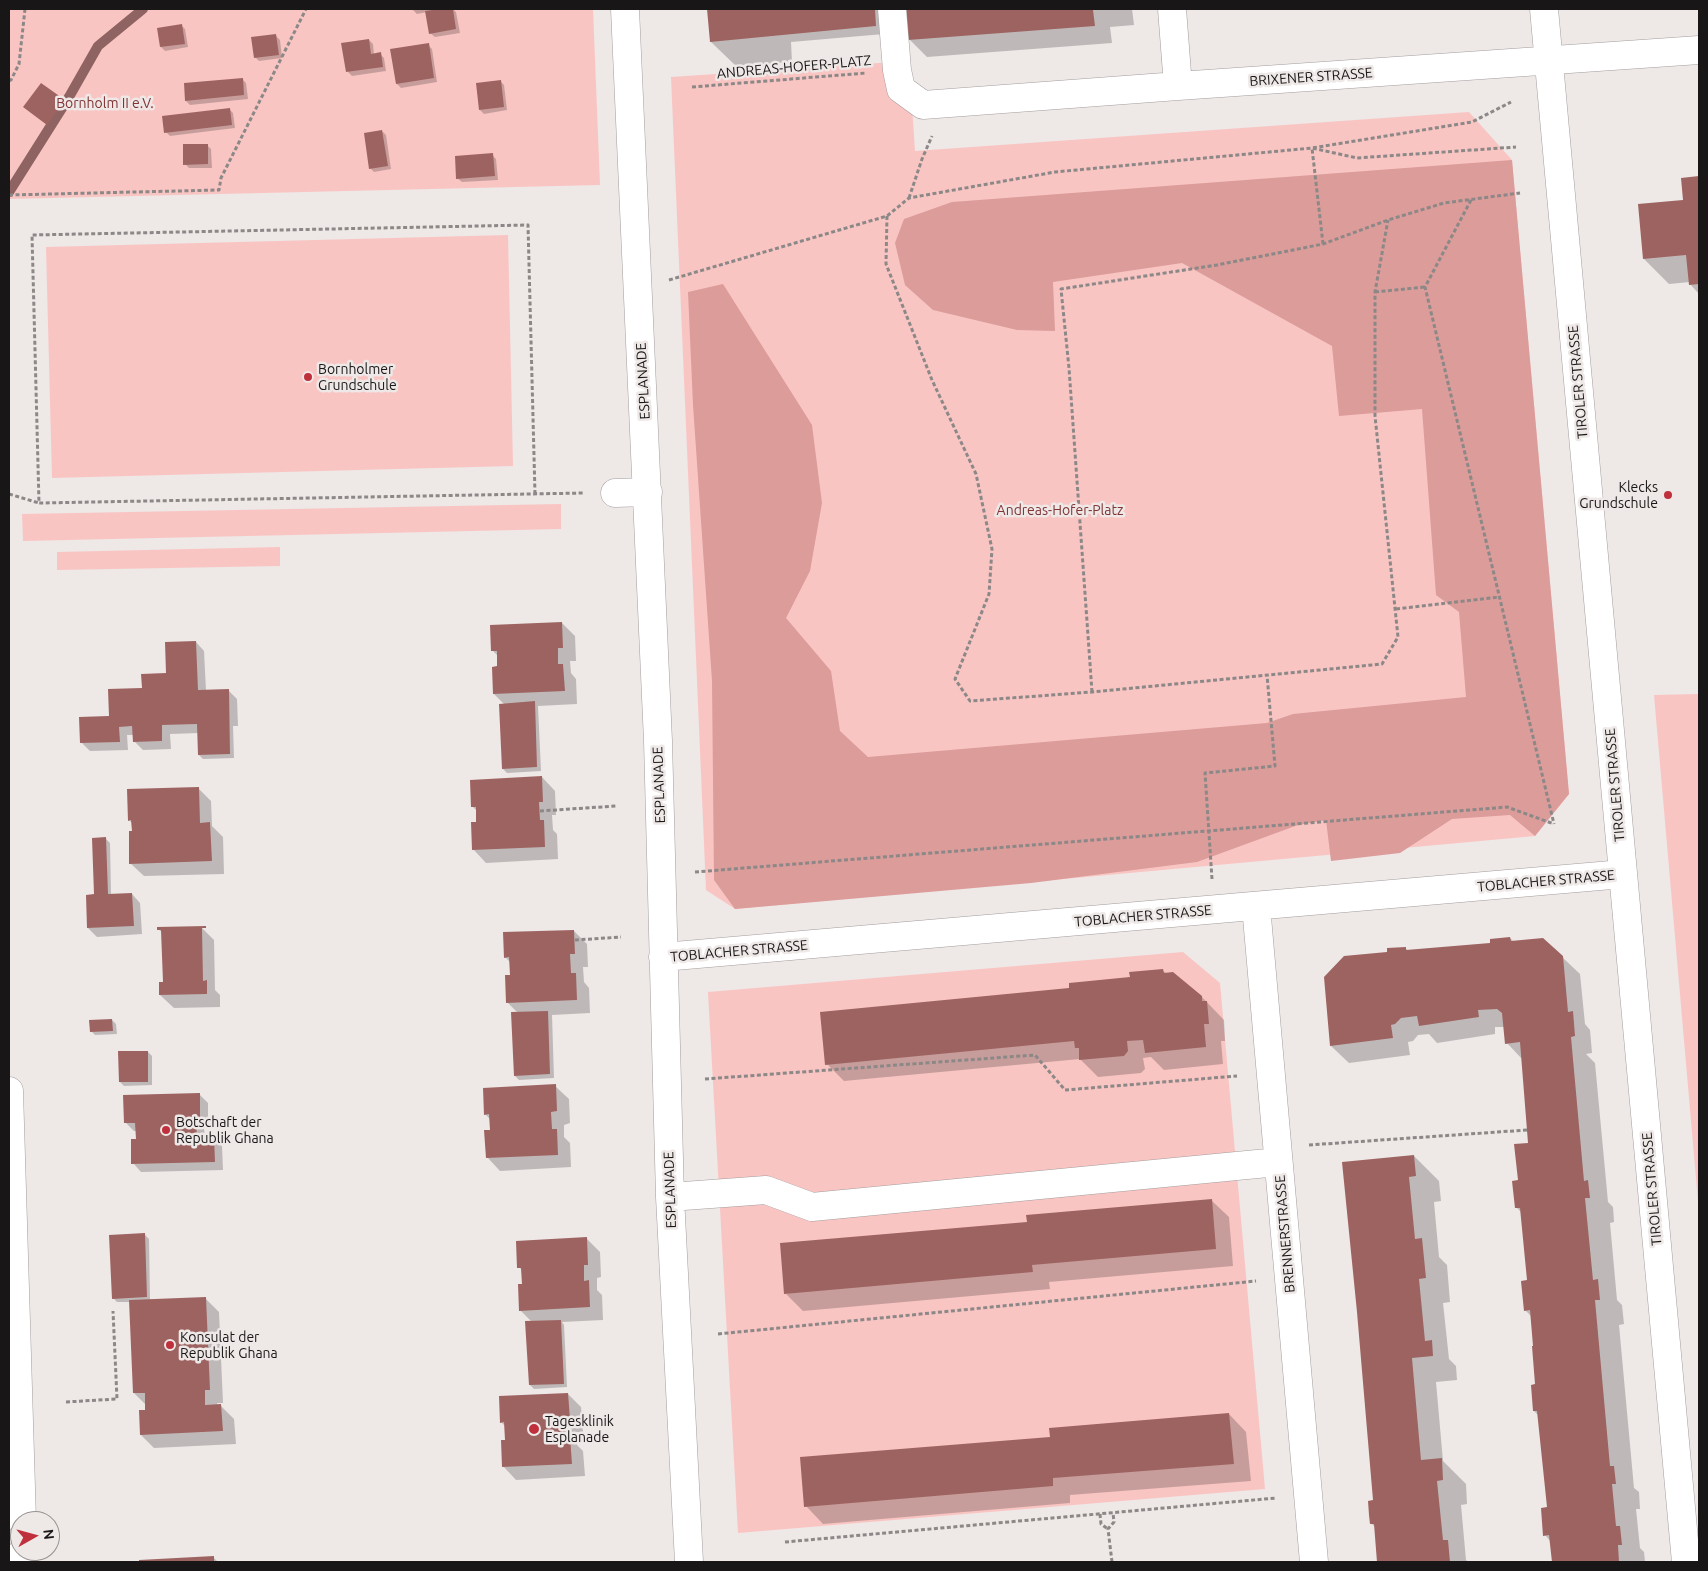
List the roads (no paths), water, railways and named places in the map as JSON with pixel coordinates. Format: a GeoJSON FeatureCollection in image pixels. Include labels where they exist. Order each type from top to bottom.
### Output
{"type":"FeatureCollection","features":[{"type":"Feature","properties":{"kind":"street","name":"ESPLANADE"},"geometry":{"type":"LineString","coordinates":[[626,9],[648,492],[660,816],[670,1197],[689,1562]]}},
{"type":"Feature","properties":{"kind":"street","name":"BRIXENER STRASSE"},"geometry":{"type":"LineString","coordinates":[[892,9],[897,70],[902,89],[934,105],[1699,50]]}},
{"type":"Feature","properties":{"kind":"street"},"geometry":{"type":"LineString","coordinates":[[1172,9],[1178,86]]}},
{"type":"Feature","properties":{"kind":"street","name":"TIROLER STRASSE"},"geometry":{"type":"LineString","coordinates":[[1544,9],[1686,1562]]}},
{"type":"Feature","properties":{"kind":"street"},"geometry":{"type":"LineString","coordinates":[[615,493],[648,492]]}},
{"type":"Feature","properties":{"kind":"street","name":"TOBLACHER STRASSE"},"geometry":{"type":"LineString","coordinates":[[663,957],[1623,874]]}},
{"type":"Feature","properties":{"kind":"street","name":"BRENNERSTRASSE"},"geometry":{"type":"LineString","coordinates":[[1256,906],[1314,1562]]}},
{"type":"Feature","properties":{"kind":"street"},"geometry":{"type":"LineString","coordinates":[[9,1090],[22,1511]]}},
{"type":"Feature","properties":{"kind":"street"},"geometry":{"type":"LineString","coordinates":[[670,1197],[766,1190],[812,1207],[1278,1162]]}},
{"type":"Feature","properties":{"kind":"waterway"},"geometry":{"type":"LineString","coordinates":[[9,192],[69,97],[98,46],[143,9]]}},
{"type":"Feature","properties":{"kind":"place","name":"Bornholmer Grundschule"},"geometry":{"type":"Point","coordinates":[308,377]}},
{"type":"Feature","properties":{"kind":"place","name":"Klecks Grundschule"},"geometry":{"type":"Point","coordinates":[1668,495]}},
{"type":"Feature","properties":{"kind":"place","name":"Botschaft der Republik Ghana"},"geometry":{"type":"Point","coordinates":[166,1130]}},
{"type":"Feature","properties":{"kind":"place","name":"Konsulat der Republik Ghana"},"geometry":{"type":"Point","coordinates":[170,1345]}},
{"type":"Feature","properties":{"kind":"place","name":"Tagesklinik Esplanade"},"geometry":{"type":"Point","coordinates":[534,1429]}},
{"type":"Feature","properties":{"kind":"park label","name":"Bornholm II e.V."},"geometry":{"type":"Point","coordinates":[105,103]}},
{"type":"Feature","properties":{"kind":"park label","name":"Andreas-Hofer-Platz"},"geometry":{"type":"Point","coordinates":[1060,510]}}]}
